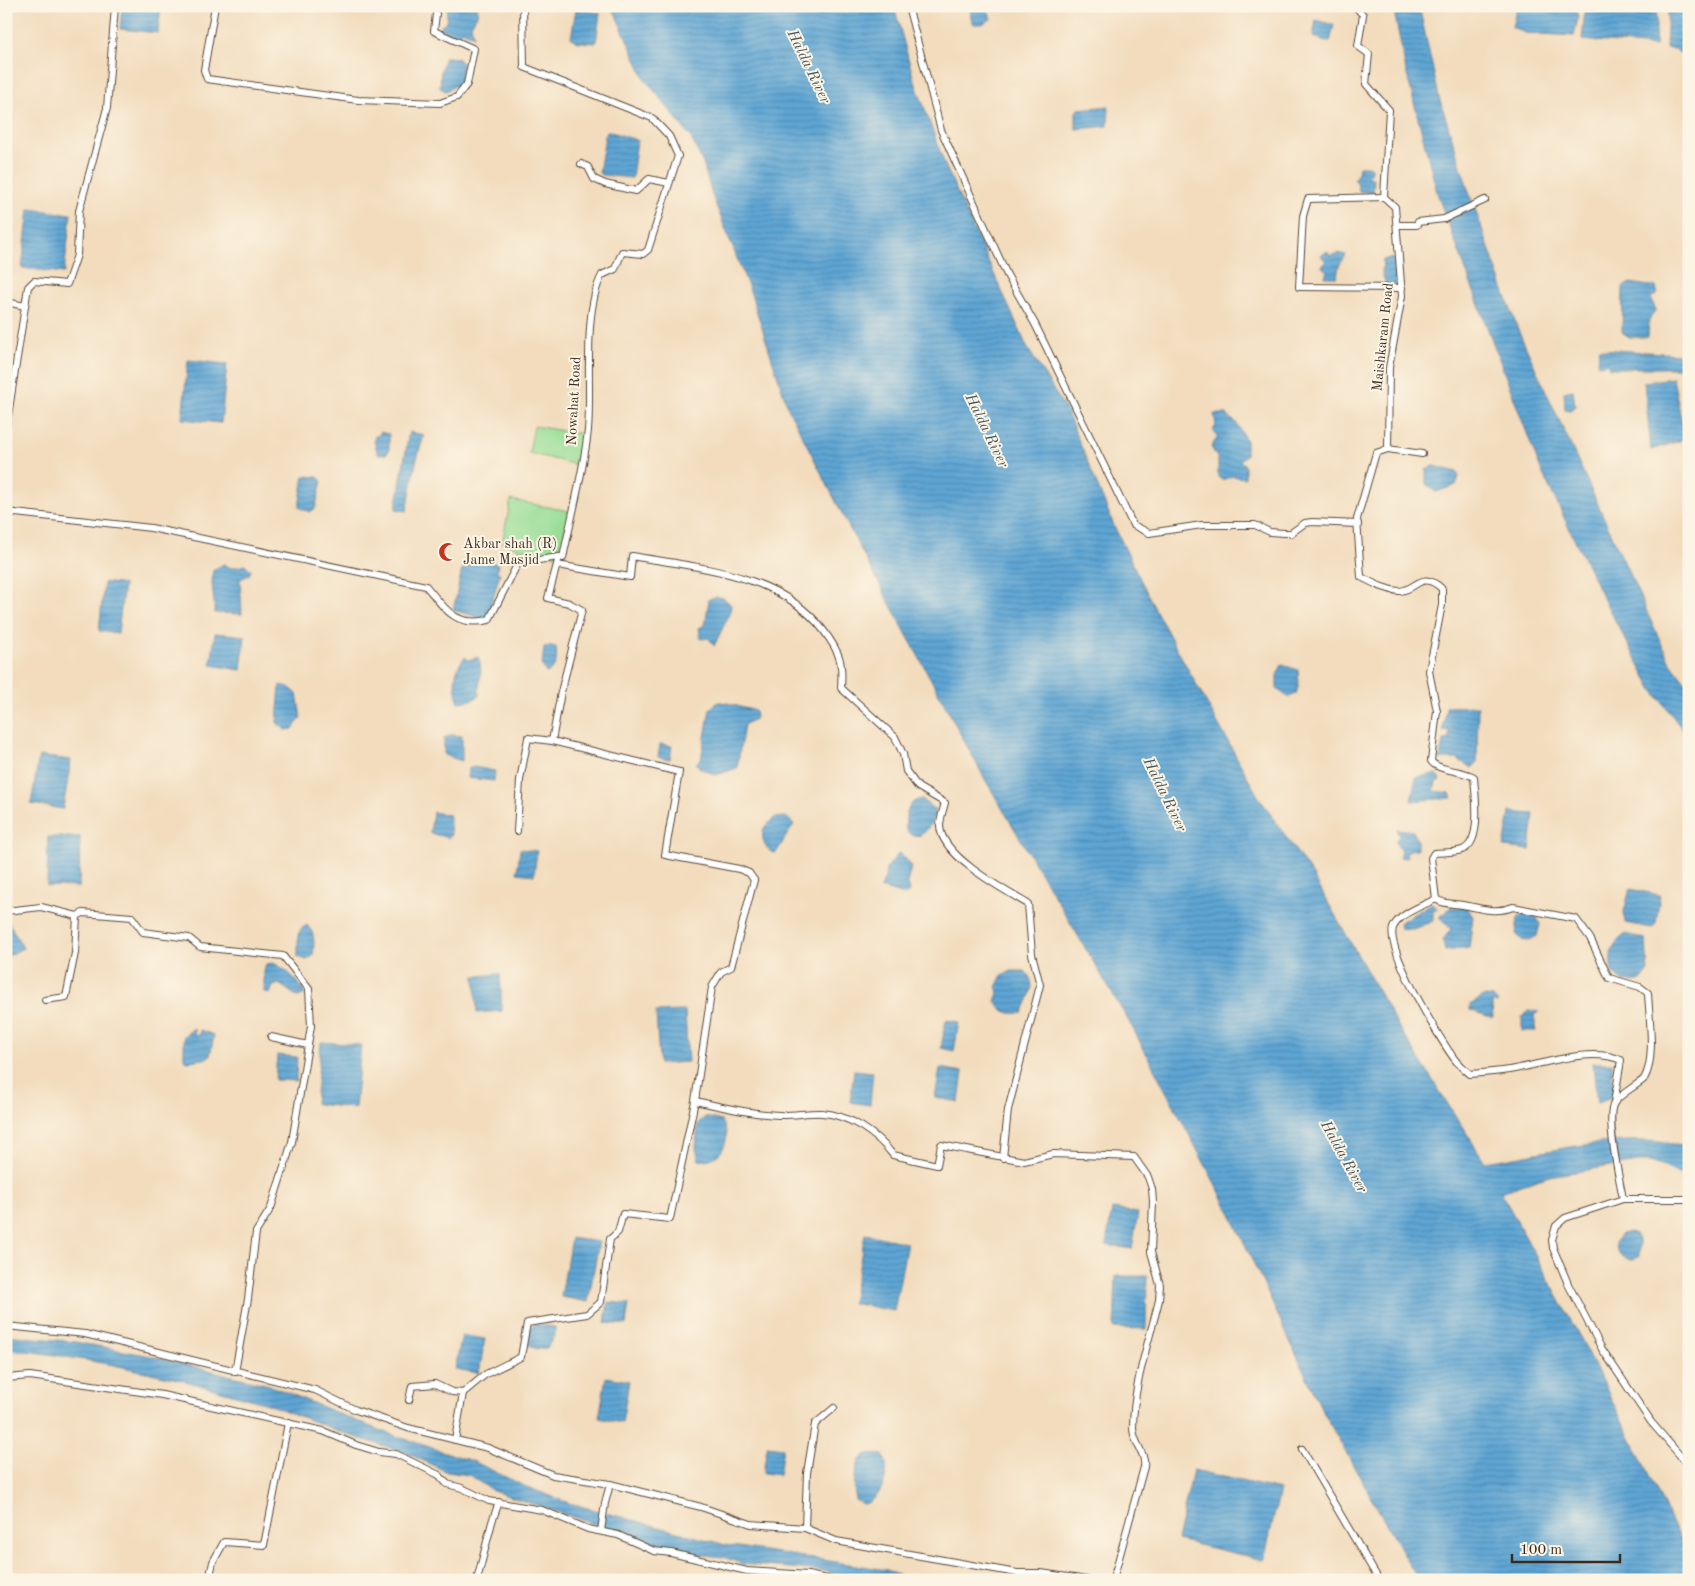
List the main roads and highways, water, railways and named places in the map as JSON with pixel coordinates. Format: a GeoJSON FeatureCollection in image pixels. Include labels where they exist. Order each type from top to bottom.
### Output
{"type":"FeatureCollection","features":[{"type":"Feature","properties":{"kind":"water"},"geometry":{"type":"Polygon","coordinates":[[[122,6],[161,6],[158,33],[120,29],[122,6]]]}},
{"type":"Feature","properties":{"kind":"water"},"geometry":{"type":"Polygon","coordinates":[[[447,6],[478,6],[477,15],[471,25],[474,36],[462,30],[457,36],[438,29],[447,20],[447,6]]]}},
{"type":"Feature","properties":{"kind":"water","name":"Halda River"},"geometry":{"type":"Polygon","coordinates":[[[607,6],[894,6],[913,76],[945,165],[1027,347],[1066,410],[1115,528],[1156,611],[1258,796],[1313,876],[1398,1026],[1485,1162],[1587,1144],[1614,1142],[1640,1141],[1665,1143],[1689,1148],[1689,1179],[1654,1162],[1637,1162],[1549,1176],[1501,1192],[1587,1350],[1656,1489],[1689,1559],[1689,1580],[1418,1580],[1322,1410],[1228,1208],[1131,1025],[986,781],[855,539],[788,408],[750,291],[712,195],[703,163],[690,136],[645,79],[614,11],[607,6]]]}},
{"type":"Feature","properties":{"kind":"water"},"geometry":{"type":"Polygon","coordinates":[[[970,6],[987,6],[991,19],[982,24],[974,24],[971,18],[970,6]]]}},
{"type":"Feature","properties":{"kind":"water"},"geometry":{"type":"Polygon","coordinates":[[[1393,6],[1419,6],[1439,97],[1469,192],[1518,330],[1669,660],[1689,687],[1689,738],[1653,690],[1604,600],[1540,468],[1438,196],[1406,71],[1393,6]]]}},
{"type":"Feature","properties":{"kind":"water"},"geometry":{"type":"Polygon","coordinates":[[[1517,6],[1576,6],[1578,19],[1574,36],[1525,33],[1512,27],[1517,6]]]}},
{"type":"Feature","properties":{"kind":"water"},"geometry":{"type":"Polygon","coordinates":[[[1626,6],[1657,6],[1655,46],[1582,40],[1585,10],[1620,13],[1626,6]]]}},
{"type":"Feature","properties":{"kind":"water"},"geometry":{"type":"Polygon","coordinates":[[[1668,6],[1689,6],[1689,52],[1679,53],[1676,49],[1666,48],[1668,6]]]}},
{"type":"Feature","properties":{"kind":"water"},"geometry":{"type":"Polygon","coordinates":[[[576,9],[600,13],[596,43],[578,42],[571,38],[576,9]]]}},
{"type":"Feature","properties":{"kind":"water"},"geometry":{"type":"Polygon","coordinates":[[[1316,20],[1334,25],[1330,42],[1313,37],[1316,20]]]}},
{"type":"Feature","properties":{"kind":"water"},"geometry":{"type":"Polygon","coordinates":[[[445,57],[457,58],[462,63],[460,83],[446,91],[440,88],[441,70],[445,57]]]}},
{"type":"Feature","properties":{"kind":"water"},"geometry":{"type":"Polygon","coordinates":[[[1109,106],[1108,126],[1076,129],[1076,112],[1078,109],[1109,106]]]}},
{"type":"Feature","properties":{"kind":"water"},"geometry":{"type":"Polygon","coordinates":[[[608,131],[637,140],[632,178],[602,175],[599,173],[605,136],[608,131]]]}},
{"type":"Feature","properties":{"kind":"water"},"geometry":{"type":"Polygon","coordinates":[[[1359,166],[1368,166],[1373,170],[1367,176],[1374,179],[1373,193],[1359,191],[1357,182],[1354,179],[1358,173],[1359,166]]]}},
{"type":"Feature","properties":{"kind":"water"},"geometry":{"type":"Polygon","coordinates":[[[29,209],[71,214],[64,273],[22,268],[29,209]]]}},
{"type":"Feature","properties":{"kind":"water"},"geometry":{"type":"Polygon","coordinates":[[[1327,251],[1330,256],[1338,253],[1346,255],[1339,266],[1337,277],[1325,277],[1327,271],[1321,266],[1326,261],[1321,256],[1327,251]]]}},
{"type":"Feature","properties":{"kind":"water"},"geometry":{"type":"Polygon","coordinates":[[[1390,258],[1397,260],[1398,279],[1395,286],[1386,285],[1382,273],[1383,260],[1390,258]]]}},
{"type":"Feature","properties":{"kind":"water"},"geometry":{"type":"Polygon","coordinates":[[[1630,283],[1656,287],[1658,294],[1650,298],[1656,309],[1649,320],[1648,337],[1629,337],[1622,332],[1623,287],[1630,283]]]}},
{"type":"Feature","properties":{"kind":"water"},"geometry":{"type":"Polygon","coordinates":[[[1599,349],[1679,354],[1688,368],[1609,368],[1608,363],[1598,365],[1599,349]]]}},
{"type":"Feature","properties":{"kind":"water"},"geometry":{"type":"Polygon","coordinates":[[[188,360],[227,364],[221,423],[182,419],[188,360]]]}},
{"type":"Feature","properties":{"kind":"water"},"geometry":{"type":"Polygon","coordinates":[[[1673,378],[1685,439],[1651,450],[1644,382],[1673,378]]]}},
{"type":"Feature","properties":{"kind":"water"},"geometry":{"type":"Polygon","coordinates":[[[1573,390],[1575,406],[1570,410],[1565,409],[1564,392],[1573,390]]]}},
{"type":"Feature","properties":{"kind":"water"},"geometry":{"type":"Polygon","coordinates":[[[1214,414],[1227,414],[1230,419],[1235,421],[1246,440],[1246,455],[1240,460],[1245,465],[1245,478],[1232,476],[1222,480],[1218,477],[1218,459],[1211,447],[1218,437],[1213,431],[1216,425],[1214,414]]]}},
{"type":"Feature","properties":{"kind":"water"},"geometry":{"type":"Polygon","coordinates":[[[380,432],[389,434],[389,451],[386,454],[378,454],[374,441],[375,436],[379,436],[380,432]]]}},
{"type":"Feature","properties":{"kind":"water"},"geometry":{"type":"Polygon","coordinates":[[[409,432],[424,435],[416,462],[407,511],[396,509],[409,432]]]}},
{"type":"Feature","properties":{"kind":"water"},"geometry":{"type":"Polygon","coordinates":[[[1434,466],[1457,472],[1459,477],[1456,485],[1436,492],[1426,484],[1426,470],[1434,466]]]}},
{"type":"Feature","properties":{"kind":"water"},"geometry":{"type":"Polygon","coordinates":[[[304,476],[318,477],[322,481],[315,509],[309,512],[299,507],[304,476]]]}},
{"type":"Feature","properties":{"kind":"water"},"geometry":{"type":"Polygon","coordinates":[[[470,557],[498,564],[497,573],[500,573],[488,617],[484,619],[453,610],[462,569],[467,569],[470,557]]]}},
{"type":"Feature","properties":{"kind":"water"},"geometry":{"type":"Polygon","coordinates":[[[224,564],[231,568],[246,565],[251,570],[249,575],[240,579],[242,614],[215,613],[212,583],[213,570],[224,564]]]}},
{"type":"Feature","properties":{"kind":"water"},"geometry":{"type":"Polygon","coordinates":[[[104,582],[124,585],[118,633],[99,631],[104,582]]]}},
{"type":"Feature","properties":{"kind":"water"},"geometry":{"type":"Polygon","coordinates":[[[716,597],[724,598],[731,605],[730,613],[714,646],[709,638],[701,639],[699,628],[705,625],[709,599],[716,597]]]}},
{"type":"Feature","properties":{"kind":"water"},"geometry":{"type":"Polygon","coordinates":[[[215,633],[245,636],[241,670],[211,665],[215,633]]]}},
{"type":"Feature","properties":{"kind":"water"},"geometry":{"type":"Polygon","coordinates":[[[544,647],[556,647],[556,659],[553,668],[546,673],[542,665],[544,647]]]}},
{"type":"Feature","properties":{"kind":"water"},"geometry":{"type":"Polygon","coordinates":[[[465,657],[468,660],[478,657],[480,662],[479,696],[472,700],[459,702],[455,678],[458,668],[465,657]]]}},
{"type":"Feature","properties":{"kind":"water"},"geometry":{"type":"Polygon","coordinates":[[[1282,665],[1298,670],[1299,683],[1296,694],[1288,697],[1277,689],[1277,675],[1282,665]]]}},
{"type":"Feature","properties":{"kind":"water"},"geometry":{"type":"Polygon","coordinates":[[[280,685],[289,687],[297,694],[301,717],[293,729],[286,730],[277,723],[280,685]]]}},
{"type":"Feature","properties":{"kind":"water"},"geometry":{"type":"Polygon","coordinates":[[[718,702],[755,710],[756,718],[744,725],[737,768],[716,775],[700,768],[696,763],[701,759],[710,709],[718,702]]]}},
{"type":"Feature","properties":{"kind":"water"},"geometry":{"type":"Polygon","coordinates":[[[1478,706],[1477,763],[1472,768],[1457,759],[1440,759],[1443,740],[1449,739],[1449,731],[1443,730],[1446,707],[1478,706]]]}},
{"type":"Feature","properties":{"kind":"water"},"geometry":{"type":"Polygon","coordinates":[[[451,735],[462,736],[462,761],[444,755],[444,738],[451,735]]]}},
{"type":"Feature","properties":{"kind":"water"},"geometry":{"type":"Polygon","coordinates":[[[660,744],[672,746],[670,759],[658,757],[660,744]]]}},
{"type":"Feature","properties":{"kind":"water"},"geometry":{"type":"Polygon","coordinates":[[[39,756],[71,760],[63,809],[31,804],[39,756]]]}},
{"type":"Feature","properties":{"kind":"water"},"geometry":{"type":"Polygon","coordinates":[[[474,767],[495,771],[494,781],[467,778],[468,769],[474,767]]]}},
{"type":"Feature","properties":{"kind":"water"},"geometry":{"type":"Polygon","coordinates":[[[1436,774],[1441,780],[1436,782],[1434,791],[1450,793],[1452,798],[1411,801],[1416,777],[1436,774]]]}},
{"type":"Feature","properties":{"kind":"water"},"geometry":{"type":"Polygon","coordinates":[[[921,799],[935,810],[934,816],[925,832],[921,835],[911,835],[906,830],[906,815],[912,803],[921,799]]]}},
{"type":"Feature","properties":{"kind":"water"},"geometry":{"type":"Polygon","coordinates":[[[433,812],[449,815],[451,835],[448,838],[430,833],[433,812]]]}},
{"type":"Feature","properties":{"kind":"water"},"geometry":{"type":"Polygon","coordinates":[[[1510,812],[1534,814],[1530,850],[1504,847],[1510,812]]]}},
{"type":"Feature","properties":{"kind":"water"},"geometry":{"type":"Polygon","coordinates":[[[786,817],[794,824],[776,853],[771,852],[764,842],[763,829],[774,818],[786,817]]]}},
{"type":"Feature","properties":{"kind":"water"},"geometry":{"type":"Polygon","coordinates":[[[1397,829],[1413,831],[1417,840],[1417,849],[1410,850],[1406,854],[1407,858],[1399,857],[1401,851],[1395,842],[1400,834],[1397,832],[1397,829]]]}},
{"type":"Feature","properties":{"kind":"water"},"geometry":{"type":"Polygon","coordinates":[[[48,837],[80,837],[79,887],[47,886],[48,837]]]}},
{"type":"Feature","properties":{"kind":"water"},"geometry":{"type":"Polygon","coordinates":[[[520,849],[537,851],[534,875],[517,873],[520,849]]]}},
{"type":"Feature","properties":{"kind":"water"},"geometry":{"type":"Polygon","coordinates":[[[899,853],[911,867],[907,883],[909,892],[905,895],[880,888],[885,878],[886,869],[899,853]]]}},
{"type":"Feature","properties":{"kind":"water"},"geometry":{"type":"Polygon","coordinates":[[[1630,889],[1660,895],[1656,924],[1652,928],[1625,923],[1624,911],[1630,889]]]}},
{"type":"Feature","properties":{"kind":"water"},"geometry":{"type":"Polygon","coordinates":[[[1432,903],[1438,909],[1433,911],[1433,921],[1413,929],[1400,928],[1399,923],[1432,903]]]}},
{"type":"Feature","properties":{"kind":"water"},"geometry":{"type":"Polygon","coordinates":[[[1452,907],[1467,907],[1473,917],[1469,948],[1445,951],[1443,940],[1451,929],[1439,917],[1452,907]]]}},
{"type":"Feature","properties":{"kind":"water"},"geometry":{"type":"Polygon","coordinates":[[[1525,912],[1534,912],[1540,924],[1537,936],[1528,941],[1522,940],[1516,934],[1518,917],[1525,912]]]}},
{"type":"Feature","properties":{"kind":"water"},"geometry":{"type":"Polygon","coordinates":[[[8,921],[23,948],[6,957],[6,922],[8,921]]]}},
{"type":"Feature","properties":{"kind":"water"},"geometry":{"type":"Polygon","coordinates":[[[307,925],[312,931],[314,943],[313,956],[307,960],[298,957],[298,935],[301,929],[307,925]]]}},
{"type":"Feature","properties":{"kind":"water"},"geometry":{"type":"Polygon","coordinates":[[[1626,934],[1646,939],[1648,972],[1641,981],[1624,982],[1612,973],[1612,951],[1617,942],[1626,934]]]}},
{"type":"Feature","properties":{"kind":"water"},"geometry":{"type":"Polygon","coordinates":[[[273,963],[292,976],[305,994],[298,997],[279,984],[273,986],[270,994],[264,992],[266,964],[273,963]]]}},
{"type":"Feature","properties":{"kind":"water"},"geometry":{"type":"Polygon","coordinates":[[[1011,971],[1025,971],[1029,976],[1032,986],[1023,1012],[1015,1014],[1007,1012],[995,1001],[999,991],[996,987],[1001,977],[1011,971]]]}},
{"type":"Feature","properties":{"kind":"water"},"geometry":{"type":"Polygon","coordinates":[[[500,974],[502,1011],[477,1013],[475,976],[500,974]]]}},
{"type":"Feature","properties":{"kind":"water"},"geometry":{"type":"Polygon","coordinates":[[[1485,996],[1493,997],[1498,1003],[1492,1003],[1493,1018],[1470,1010],[1470,1005],[1485,996]]]}},
{"type":"Feature","properties":{"kind":"water"},"geometry":{"type":"Polygon","coordinates":[[[685,1011],[688,1062],[659,1064],[656,1012],[685,1011]]]}},
{"type":"Feature","properties":{"kind":"water"},"geometry":{"type":"Polygon","coordinates":[[[1528,1011],[1540,1011],[1534,1015],[1536,1031],[1522,1031],[1522,1017],[1528,1011]]]}},
{"type":"Feature","properties":{"kind":"water"},"geometry":{"type":"Polygon","coordinates":[[[946,1020],[959,1022],[954,1051],[941,1048],[946,1020]]]}},
{"type":"Feature","properties":{"kind":"water"},"geometry":{"type":"Polygon","coordinates":[[[194,1028],[195,1036],[199,1036],[200,1030],[214,1035],[210,1056],[204,1059],[188,1061],[184,1059],[184,1036],[194,1028]]]}},
{"type":"Feature","properties":{"kind":"water"},"geometry":{"type":"Polygon","coordinates":[[[321,1042],[361,1045],[355,1108],[315,1104],[321,1042]]]}},
{"type":"Feature","properties":{"kind":"water"},"geometry":{"type":"Polygon","coordinates":[[[277,1055],[297,1057],[296,1081],[275,1080],[277,1055]]]}},
{"type":"Feature","properties":{"kind":"water"},"geometry":{"type":"Polygon","coordinates":[[[1593,1063],[1612,1063],[1612,1081],[1617,1082],[1619,1096],[1597,1103],[1593,1063]]]}},
{"type":"Feature","properties":{"kind":"water"},"geometry":{"type":"Polygon","coordinates":[[[940,1068],[963,1072],[959,1102],[935,1098],[940,1068]]]}},
{"type":"Feature","properties":{"kind":"water"},"geometry":{"type":"Polygon","coordinates":[[[854,1070],[873,1072],[870,1105],[850,1102],[854,1070]]]}},
{"type":"Feature","properties":{"kind":"water"},"geometry":{"type":"Polygon","coordinates":[[[705,1117],[722,1121],[725,1128],[726,1142],[719,1154],[707,1160],[699,1160],[696,1148],[698,1123],[705,1117]]]}},
{"type":"Feature","properties":{"kind":"water"},"geometry":{"type":"Polygon","coordinates":[[[1112,1209],[1138,1213],[1132,1249],[1106,1245],[1112,1209]]]}},
{"type":"Feature","properties":{"kind":"water"},"geometry":{"type":"Polygon","coordinates":[[[1630,1232],[1635,1234],[1639,1242],[1639,1257],[1631,1260],[1619,1254],[1615,1242],[1621,1234],[1630,1232]]]}},
{"type":"Feature","properties":{"kind":"water"},"geometry":{"type":"Polygon","coordinates":[[[865,1234],[907,1243],[894,1311],[852,1303],[865,1234]]]}},
{"type":"Feature","properties":{"kind":"water"},"geometry":{"type":"Polygon","coordinates":[[[571,1238],[599,1242],[588,1302],[561,1297],[571,1238]]]}},
{"type":"Feature","properties":{"kind":"water"},"geometry":{"type":"Polygon","coordinates":[[[1116,1276],[1147,1276],[1146,1329],[1114,1328],[1116,1276]]]}},
{"type":"Feature","properties":{"kind":"water"},"geometry":{"type":"Polygon","coordinates":[[[608,1302],[629,1304],[626,1325],[605,1323],[608,1302]]]}},
{"type":"Feature","properties":{"kind":"water"},"geometry":{"type":"Polygon","coordinates":[[[535,1324],[555,1327],[555,1334],[547,1348],[537,1349],[527,1344],[531,1327],[535,1324]]]}},
{"type":"Feature","properties":{"kind":"water"},"geometry":{"type":"Polygon","coordinates":[[[6,1335],[76,1342],[151,1356],[269,1385],[381,1431],[475,1462],[524,1486],[569,1503],[726,1545],[887,1570],[909,1580],[856,1580],[824,1571],[742,1564],[724,1557],[684,1553],[493,1491],[469,1475],[447,1472],[405,1452],[354,1437],[268,1404],[178,1379],[109,1364],[36,1352],[6,1350],[6,1335]]]}},
{"type":"Feature","properties":{"kind":"water"},"geometry":{"type":"Polygon","coordinates":[[[462,1335],[485,1339],[479,1373],[455,1369],[462,1335]]]}},
{"type":"Feature","properties":{"kind":"water"},"geometry":{"type":"Polygon","coordinates":[[[606,1377],[629,1381],[622,1423],[599,1418],[606,1377]]]}},
{"type":"Feature","properties":{"kind":"water"},"geometry":{"type":"Polygon","coordinates":[[[767,1446],[783,1448],[779,1475],[763,1473],[767,1446]]]}},
{"type":"Feature","properties":{"kind":"water"},"geometry":{"type":"Polygon","coordinates":[[[867,1454],[883,1455],[886,1461],[886,1476],[880,1491],[870,1502],[863,1504],[855,1500],[855,1482],[859,1462],[867,1454]]]}},
{"type":"Feature","properties":{"kind":"water"},"geometry":{"type":"Polygon","coordinates":[[[1193,1470],[1280,1490],[1264,1560],[1177,1540],[1193,1470]]]}},
{"type":"Feature","properties":{"kind":"place","name":"Akbar shah (R) Jame Masjid"},"geometry":{"type":"Point","coordinates":[448,552]}}]}
